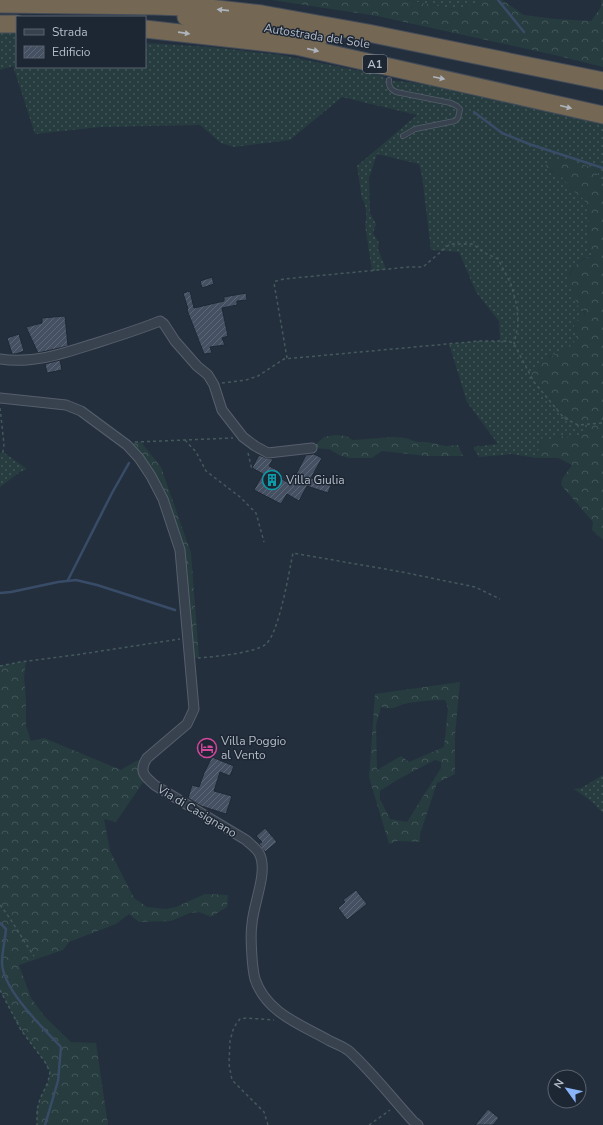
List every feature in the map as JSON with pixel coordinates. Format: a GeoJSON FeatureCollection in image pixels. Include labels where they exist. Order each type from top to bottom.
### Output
{"type":"FeatureCollection","features":[{"type":"Feature","properties":{"kind":"highway","name":"Autostrada del Sole"},"geometry":{"type":"LineString","coordinates":[[0,4],[209,8],[262,14],[368,33],[603,81]]}},
{"type":"Feature","properties":{"kind":"highway","name":"Autostrada del Sole"},"geometry":{"type":"LineString","coordinates":[[76,5],[262,27],[366,43],[603,93]]}},
{"type":"Feature","properties":{"kind":"highway"},"geometry":{"type":"LineString","coordinates":[[0,24],[16,24]]}},
{"type":"Feature","properties":{"kind":"highway","name":"Autostrada del Sole"},"geometry":{"type":"LineString","coordinates":[[146,29],[296,46],[603,115]]}},
{"type":"Feature","properties":{"kind":"street"},"geometry":{"type":"LineString","coordinates":[[0,359],[13,361],[39,360],[134,331],[160,321],[197,366],[208,375],[214,385],[222,410],[243,437],[268,453],[312,448]]}},
{"type":"Feature","properties":{"kind":"street","name":"Via di Casignano"},"geometry":{"type":"LineString","coordinates":[[0,398],[66,405],[81,411],[123,442],[139,458],[151,476],[163,499],[180,550],[194,709],[187,724],[147,758],[143,765],[143,773],[146,778],[156,786],[246,840],[259,853],[262,862],[262,877],[252,924],[255,978],[267,1001],[283,1016],[348,1050],[418,1125]]}},
{"type":"Feature","properties":{"kind":"lane"},"geometry":{"type":"LineString","coordinates":[[388,80],[391,90],[451,103],[460,109],[458,118],[454,120],[415,129],[403,136]]}},
{"type":"Feature","properties":{"kind":"path"},"geometry":{"type":"LineString","coordinates":[[287,359],[274,284],[276,281],[290,278],[423,267],[450,244],[473,244],[483,252],[498,259],[511,284],[517,306],[518,325],[514,344]]}},
{"type":"Feature","properties":{"kind":"path"},"geometry":{"type":"LineString","coordinates":[[214,385],[246,380],[258,376],[284,359],[480,341],[510,341],[514,344],[534,382],[564,418],[578,425],[603,423]]}},
{"type":"Feature","properties":{"kind":"path"},"geometry":{"type":"LineString","coordinates":[[0,408],[4,444],[3,452],[0,453]]}},
{"type":"Feature","properties":{"kind":"path"},"geometry":{"type":"LineString","coordinates":[[123,442],[233,438]]}},
{"type":"Feature","properties":{"kind":"path"},"geometry":{"type":"LineString","coordinates":[[185,440],[196,452],[206,471],[240,497],[256,513],[264,542]]}},
{"type":"Feature","properties":{"kind":"path"},"geometry":{"type":"LineString","coordinates":[[248,452],[252,470]]}},
{"type":"Feature","properties":{"kind":"path"},"geometry":{"type":"LineString","coordinates":[[190,658],[214,657],[266,645],[275,631],[294,554],[402,572],[476,587],[500,599]]}},
{"type":"Feature","properties":{"kind":"path"},"geometry":{"type":"LineString","coordinates":[[0,666],[188,638]]}},
{"type":"Feature","properties":{"kind":"path"},"geometry":{"type":"LineString","coordinates":[[0,905],[34,956]]}},
{"type":"Feature","properties":{"kind":"path"},"geometry":{"type":"LineString","coordinates":[[0,990],[21,1030],[45,1062],[50,1072],[48,1082],[40,1099],[37,1125]]}},
{"type":"Feature","properties":{"kind":"path"},"geometry":{"type":"LineString","coordinates":[[268,1125],[264,1112],[232,1080],[229,1064],[230,1041],[236,1024],[240,1019],[246,1018],[269,1020],[288,1018]]}},
{"type":"Feature","properties":{"kind":"path"},"geometry":{"type":"LineString","coordinates":[[369,1125],[397,1104]]}},
{"type":"Feature","properties":{"kind":"green space"},"geometry":{"type":"Polygon","coordinates":[[[272,0],[406,0],[453,9],[478,4],[480,0],[502,0],[524,15],[555,19],[591,21],[601,7],[601,0],[603,0],[603,67],[377,16],[272,0]]]}},
{"type":"Feature","properties":{"kind":"green space"},"geometry":{"type":"Polygon","coordinates":[[[406,0],[480,0],[478,4],[453,9],[406,0]]]}},
{"type":"Feature","properties":{"kind":"green space"},"geometry":{"type":"Polygon","coordinates":[[[0,32],[16,32],[16,68],[146,68],[146,43],[211,47],[281,55],[380,75],[389,80],[432,85],[603,122],[603,180],[596,178],[599,170],[546,168],[563,178],[573,191],[584,199],[587,210],[589,249],[594,256],[582,259],[569,274],[585,315],[574,325],[576,340],[569,348],[550,356],[534,382],[564,418],[578,425],[587,425],[589,431],[571,438],[561,436],[551,440],[543,437],[536,458],[512,454],[479,457],[473,447],[498,444],[467,402],[449,344],[500,341],[499,321],[476,292],[459,252],[431,250],[422,176],[419,164],[377,154],[369,178],[370,213],[376,224],[373,233],[379,243],[378,249],[386,269],[372,271],[365,225],[366,208],[362,199],[357,166],[417,115],[342,97],[290,140],[234,147],[221,143],[200,125],[100,127],[35,134],[13,66],[0,70],[0,32]]]}},
{"type":"Feature","properties":{"kind":"green space"},"geometry":{"type":"Polygon","coordinates":[[[559,158],[599,169],[596,178],[603,180],[603,540],[592,530],[593,522],[561,485],[562,479],[572,465],[558,458],[536,458],[543,437],[551,440],[561,436],[571,438],[589,431],[587,425],[578,425],[564,418],[530,376],[537,365],[569,348],[576,340],[574,325],[579,318],[585,315],[584,310],[579,308],[567,281],[577,264],[585,258],[594,256],[589,249],[587,210],[584,199],[573,191],[563,178],[545,167],[550,160],[559,158]]]}},
{"type":"Feature","properties":{"kind":"green space"},"geometry":{"type":"Polygon","coordinates":[[[335,435],[346,436],[353,440],[393,437],[446,446],[458,445],[463,456],[427,456],[382,451],[372,458],[349,458],[339,455],[329,449],[312,448],[324,437],[335,435]]]}},
{"type":"Feature","properties":{"kind":"green space"},"geometry":{"type":"Polygon","coordinates":[[[141,442],[161,467],[191,553],[199,658],[190,658],[180,550],[163,499],[123,443],[141,442]]]}},
{"type":"Feature","properties":{"kind":"green space"},"geometry":{"type":"Polygon","coordinates":[[[3,452],[27,469],[20,472],[0,487],[0,453],[3,452]]]}},
{"type":"Feature","properties":{"kind":"green space"},"geometry":{"type":"Polygon","coordinates":[[[26,661],[24,677],[26,726],[31,741],[44,738],[121,770],[136,761],[147,758],[146,778],[116,822],[104,819],[110,851],[134,898],[147,907],[166,909],[176,907],[205,894],[228,895],[227,907],[211,917],[199,912],[190,913],[171,921],[139,922],[129,914],[116,924],[69,942],[63,950],[19,965],[31,998],[45,1017],[71,1042],[96,1043],[108,1125],[37,1125],[37,1110],[40,1099],[48,1082],[50,1072],[45,1062],[21,1030],[0,990],[0,666],[26,661]]]}},
{"type":"Feature","properties":{"kind":"green space"},"geometry":{"type":"Polygon","coordinates":[[[460,682],[455,735],[455,774],[437,783],[420,834],[420,842],[397,841],[389,844],[369,777],[375,694],[460,682]],[[445,700],[413,702],[393,708],[381,707],[376,725],[377,770],[401,756],[409,762],[444,747],[448,708],[445,700]],[[435,760],[397,780],[380,791],[380,799],[390,819],[407,822],[441,768],[441,762],[435,760]]]}},
{"type":"Feature","properties":{"kind":"green space"},"geometry":{"type":"Polygon","coordinates":[[[603,775],[603,813],[591,801],[574,789],[581,788],[603,775]]]}},
{"type":"Feature","properties":{"kind":"building"},"geometry":{"type":"Polygon","coordinates":[[[212,277],[214,284],[202,288],[200,281],[212,277]]]}},
{"type":"Feature","properties":{"kind":"building"},"geometry":{"type":"Polygon","coordinates":[[[190,291],[194,308],[224,301],[224,297],[246,293],[247,300],[237,301],[237,305],[222,308],[228,336],[222,338],[225,345],[210,347],[212,353],[204,354],[187,310],[188,309],[183,293],[190,291]]]}},
{"type":"Feature","properties":{"kind":"building"},"geometry":{"type":"Polygon","coordinates":[[[65,316],[68,346],[38,353],[26,327],[42,323],[42,318],[65,316]]]}},
{"type":"Feature","properties":{"kind":"building"},"geometry":{"type":"Polygon","coordinates":[[[19,334],[24,351],[12,354],[7,338],[19,334]]]}},
{"type":"Feature","properties":{"kind":"building"},"geometry":{"type":"Polygon","coordinates":[[[60,360],[62,370],[47,373],[45,364],[60,360]]]}},
{"type":"Feature","properties":{"kind":"building","name":"Villa Giulia"},"geometry":{"type":"Polygon","coordinates":[[[314,454],[322,458],[311,478],[331,485],[328,493],[307,486],[299,501],[287,494],[281,504],[254,490],[263,474],[252,468],[259,455],[273,459],[269,466],[279,471],[276,476],[291,484],[306,455],[314,454]]]}},
{"type":"Feature","properties":{"kind":"building"},"geometry":{"type":"Polygon","coordinates":[[[212,757],[234,766],[230,776],[220,772],[214,791],[232,796],[226,814],[201,806],[188,798],[192,785],[199,787],[212,757]]]}},
{"type":"Feature","properties":{"kind":"building"},"geometry":{"type":"Polygon","coordinates":[[[265,828],[277,842],[265,852],[259,844],[262,842],[256,836],[265,828]]]}},
{"type":"Feature","properties":{"kind":"building"},"geometry":{"type":"Polygon","coordinates":[[[356,890],[367,904],[347,920],[338,908],[345,902],[343,900],[356,890]]]}},
{"type":"Feature","properties":{"kind":"building"},"geometry":{"type":"Polygon","coordinates":[[[488,1109],[499,1118],[493,1125],[475,1125],[488,1109]]]}},
{"type":"Feature","properties":{"kind":"waterway"},"geometry":{"type":"LineString","coordinates":[[498,0],[524,32]]}},
{"type":"Feature","properties":{"kind":"waterway"},"geometry":{"type":"LineString","coordinates":[[474,112],[502,133],[529,144],[603,168]]}},
{"type":"Feature","properties":{"kind":"waterway"},"geometry":{"type":"LineString","coordinates":[[68,580],[112,493],[129,463]]}},
{"type":"Feature","properties":{"kind":"waterway"},"geometry":{"type":"LineString","coordinates":[[0,593],[76,580],[97,585],[175,610]]}},
{"type":"Feature","properties":{"kind":"waterway"},"geometry":{"type":"LineString","coordinates":[[0,923],[6,929],[2,963],[4,974],[9,985],[25,1008],[61,1047],[58,1081],[45,1125]]}},
{"type":"Feature","properties":{"kind":"place","name":"Villa Giulia"},"geometry":{"type":"Point","coordinates":[272,480]}},
{"type":"Feature","properties":{"kind":"place","name":"Villa Poggio al Vento"},"geometry":{"type":"Point","coordinates":[207,748]}}]}
